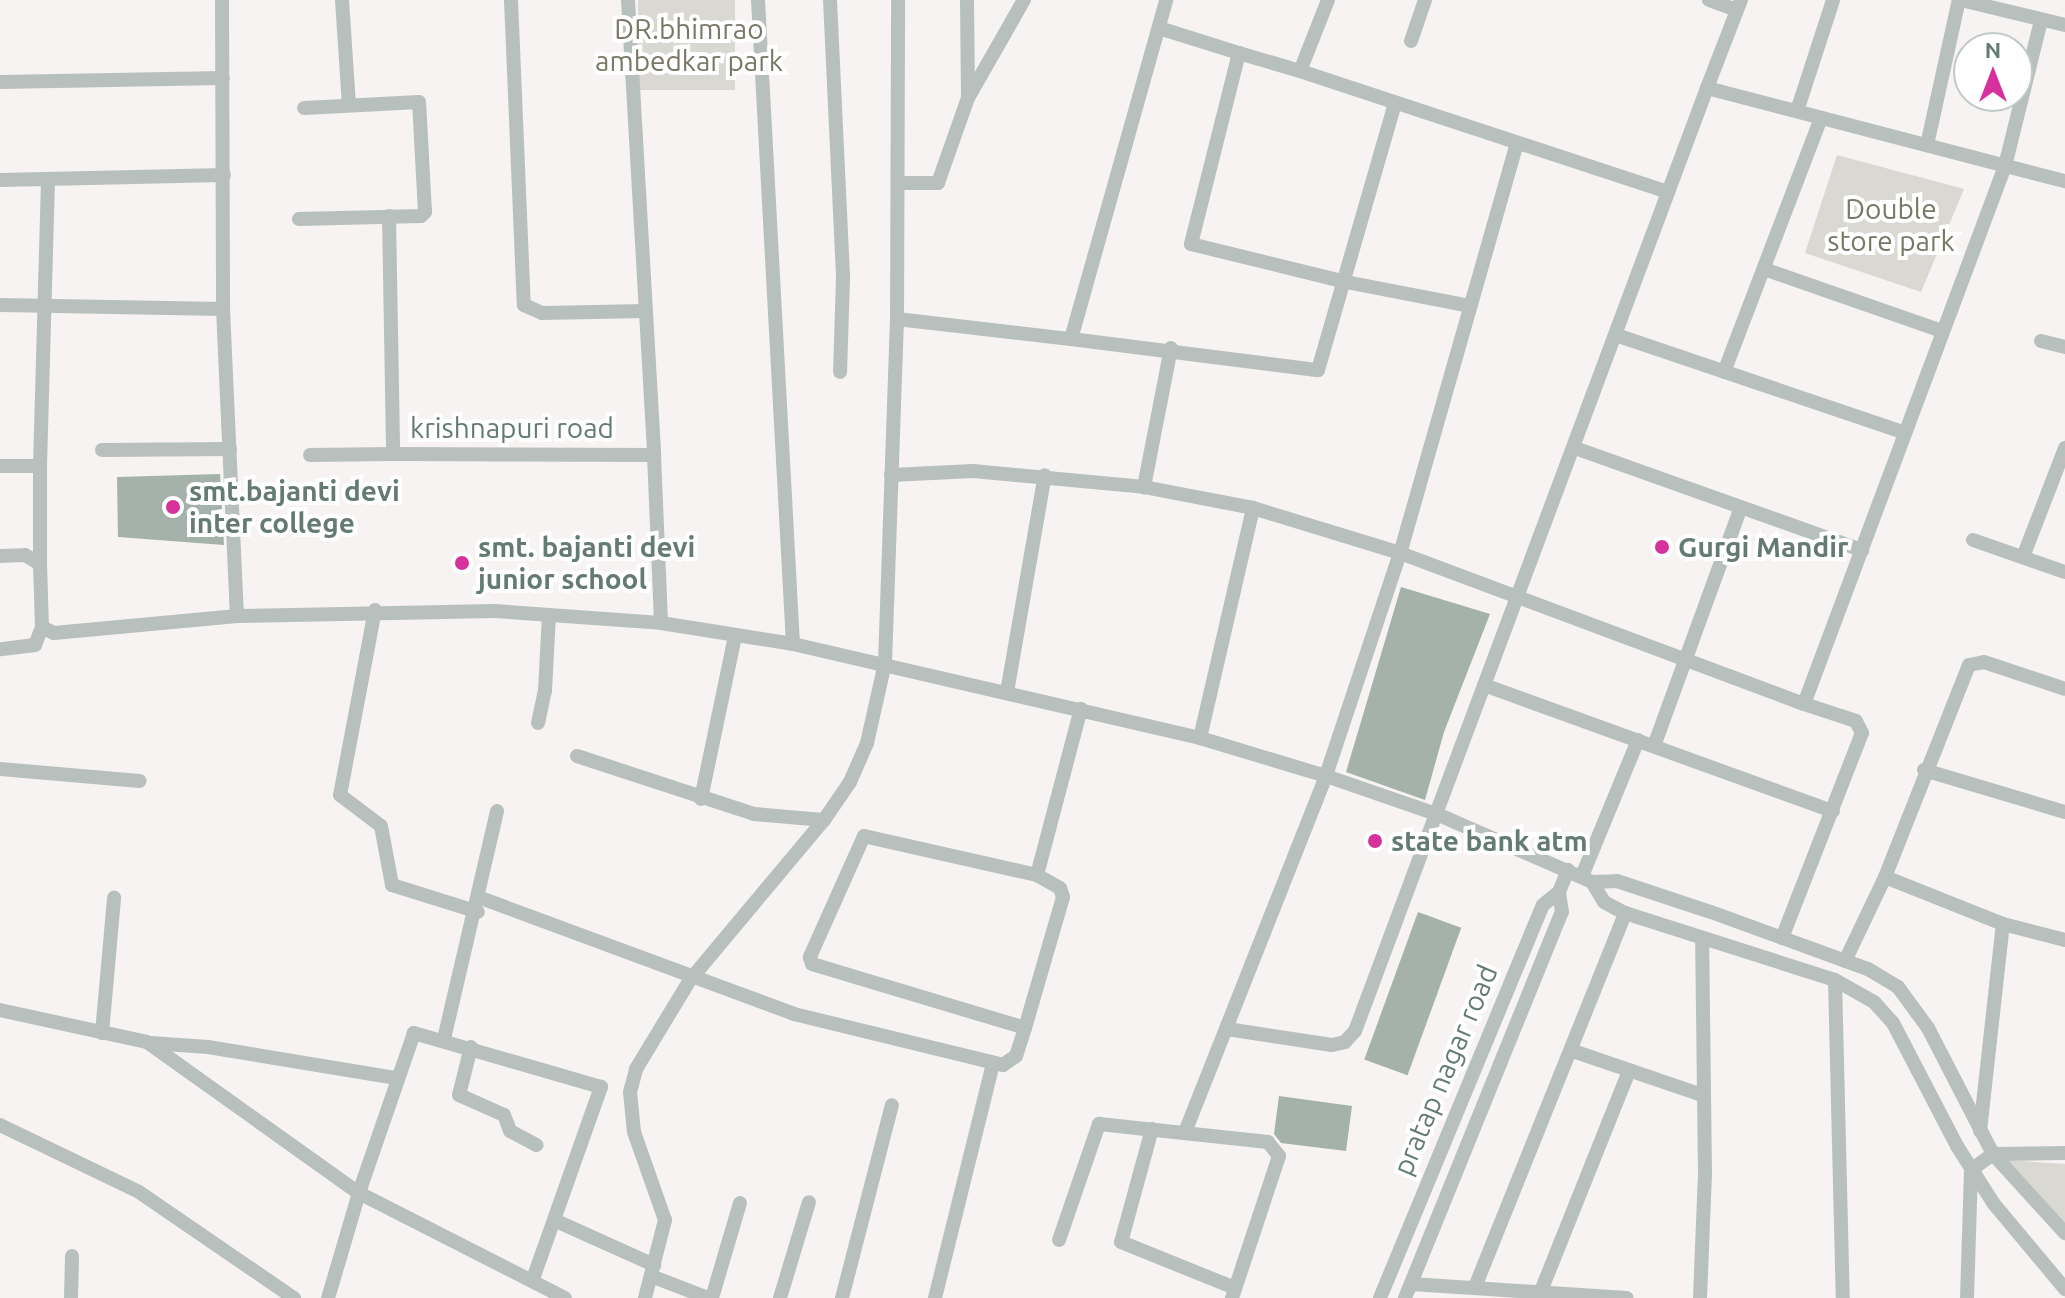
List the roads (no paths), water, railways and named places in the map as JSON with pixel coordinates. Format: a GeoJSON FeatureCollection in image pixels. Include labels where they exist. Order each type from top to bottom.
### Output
{"type":"FeatureCollection","features":[{"type":"Feature","properties":{"kind":"street"},"geometry":{"type":"LineString","coordinates":[[222,0],[223,309],[237,616]]}},
{"type":"Feature","properties":{"kind":"street"},"geometry":{"type":"LineString","coordinates":[[342,0],[349,105]]}},
{"type":"Feature","properties":{"kind":"street"},"geometry":{"type":"LineString","coordinates":[[511,0],[524,305],[542,313],[646,311]]}},
{"type":"Feature","properties":{"kind":"street"},"geometry":{"type":"LineString","coordinates":[[628,0],[654,455]]}},
{"type":"Feature","properties":{"kind":"street"},"geometry":{"type":"LineString","coordinates":[[758,0],[793,644]]}},
{"type":"Feature","properties":{"kind":"street"},"geometry":{"type":"LineString","coordinates":[[830,0],[843,278],[840,372]]}},
{"type":"Feature","properties":{"kind":"street"},"geometry":{"type":"LineString","coordinates":[[645,1298],[665,1214],[637,1147],[630,1092],[644,1048],[690,980],[824,820],[867,743],[885,663],[897,319],[898,0]]}},
{"type":"Feature","properties":{"kind":"street"},"geometry":{"type":"LineString","coordinates":[[967,0],[968,98]]}},
{"type":"Feature","properties":{"kind":"street"},"geometry":{"type":"LineString","coordinates":[[898,183],[938,183],[968,98],[1024,0]]}},
{"type":"Feature","properties":{"kind":"street"},"geometry":{"type":"LineString","coordinates":[[1071,339],[1166,0]]}},
{"type":"Feature","properties":{"kind":"street"},"geometry":{"type":"LineString","coordinates":[[1300,71],[1328,0]]}},
{"type":"Feature","properties":{"kind":"street"},"geometry":{"type":"LineString","coordinates":[[1411,41],[1425,0]]}},
{"type":"Feature","properties":{"kind":"street"},"geometry":{"type":"LineString","coordinates":[[1227,1029],[1332,1045],[1345,1042],[1355,1031],[1439,815],[1484,685],[1575,448],[1737,4],[1709,0]]}},
{"type":"Feature","properties":{"kind":"street"},"geometry":{"type":"LineString","coordinates":[[1797,111],[1833,0]]}},
{"type":"Feature","properties":{"kind":"street"},"geometry":{"type":"LineString","coordinates":[[1927,145],[1960,0],[2009,5],[2041,20],[2065,25]]}},
{"type":"Feature","properties":{"kind":"street"},"geometry":{"type":"LineString","coordinates":[[1804,704],[1903,432],[2005,166],[2041,20]]}},
{"type":"Feature","properties":{"kind":"street"},"geometry":{"type":"LineString","coordinates":[[1159,28],[1668,192]]}},
{"type":"Feature","properties":{"kind":"street"},"geometry":{"type":"LineString","coordinates":[[1239,53],[1191,244],[1346,282],[1471,306]]}},
{"type":"Feature","properties":{"kind":"street"},"geometry":{"type":"LineString","coordinates":[[0,82],[223,78]]}},
{"type":"Feature","properties":{"kind":"street"},"geometry":{"type":"LineString","coordinates":[[1707,88],[2065,181]]}},
{"type":"Feature","properties":{"kind":"street"},"geometry":{"type":"LineString","coordinates":[[299,219],[425,212],[420,103],[304,108]]}},
{"type":"Feature","properties":{"kind":"street"},"geometry":{"type":"LineString","coordinates":[[897,319],[1171,348],[1318,370],[1346,282],[1395,103]]}},
{"type":"Feature","properties":{"kind":"street"},"geometry":{"type":"LineString","coordinates":[[1724,372],[1821,118]]}},
{"type":"Feature","properties":{"kind":"street"},"geometry":{"type":"LineString","coordinates":[[1185,1132],[1326,776],[1400,553],[1517,143]]}},
{"type":"Feature","properties":{"kind":"street"},"geometry":{"type":"LineString","coordinates":[[0,180],[224,175]]}},
{"type":"Feature","properties":{"kind":"street"},"geometry":{"type":"LineString","coordinates":[[0,649],[35,645],[42,627],[40,466],[48,180]]}},
{"type":"Feature","properties":{"kind":"street","name":"krishnapuri road"},"geometry":{"type":"LineString","coordinates":[[389,216],[393,454],[654,455],[661,623]]}},
{"type":"Feature","properties":{"kind":"street"},"geometry":{"type":"LineString","coordinates":[[1764,269],[1942,331]]}},
{"type":"Feature","properties":{"kind":"street"},"geometry":{"type":"LineString","coordinates":[[0,305],[223,309]]}},
{"type":"Feature","properties":{"kind":"street"},"geometry":{"type":"LineString","coordinates":[[1616,335],[1903,432]]}},
{"type":"Feature","properties":{"kind":"street"},"geometry":{"type":"LineString","coordinates":[[2041,341],[2065,347]]}},
{"type":"Feature","properties":{"kind":"street"},"geometry":{"type":"LineString","coordinates":[[1144,487],[1171,348]]}},
{"type":"Feature","properties":{"kind":"street"},"geometry":{"type":"LineString","coordinates":[[1575,448],[1862,550]]}},
{"type":"Feature","properties":{"kind":"street"},"geometry":{"type":"LineString","coordinates":[[2023,557],[2065,448]]}},
{"type":"Feature","properties":{"kind":"street"},"geometry":{"type":"LineString","coordinates":[[102,450],[230,449]]}},
{"type":"Feature","properties":{"kind":"street"},"geometry":{"type":"LineString","coordinates":[[310,455],[393,454]]}},
{"type":"Feature","properties":{"kind":"street"},"geometry":{"type":"LineString","coordinates":[[0,466],[40,466]]}},
{"type":"Feature","properties":{"kind":"street"},"geometry":{"type":"LineString","coordinates":[[891,475],[973,471],[1045,475],[1144,487],[1253,508],[1400,553],[1856,721],[1861,729],[1833,811],[1782,938]]}},
{"type":"Feature","properties":{"kind":"street"},"geometry":{"type":"LineString","coordinates":[[1007,692],[1045,475]]}},
{"type":"Feature","properties":{"kind":"street"},"geometry":{"type":"LineString","coordinates":[[1654,746],[1741,507]]}},
{"type":"Feature","properties":{"kind":"street"},"geometry":{"type":"LineString","coordinates":[[1200,738],[1253,508]]}},
{"type":"Feature","properties":{"kind":"street"},"geometry":{"type":"LineString","coordinates":[[1973,540],[2065,572]]}},
{"type":"Feature","properties":{"kind":"street"},"geometry":{"type":"LineString","coordinates":[[0,556],[25,555],[40,564]]}},
{"type":"Feature","properties":{"kind":"street"},"geometry":{"type":"LineString","coordinates":[[375,610],[340,795],[381,826],[392,885],[478,904],[690,980],[805,1017],[993,1063],[1013,1061],[1025,1028],[1063,897],[1060,888],[1037,875],[864,836],[810,957],[812,964],[1025,1028]]}},
{"type":"Feature","properties":{"kind":"street"},"geometry":{"type":"LineString","coordinates":[[42,627],[54,633],[237,616],[375,610],[549,615],[661,623],[793,644],[885,663],[1200,738],[1326,776],[1439,815],[1581,876],[1617,881],[1877,974],[1907,996],[1993,1154],[2065,1233]]}},
{"type":"Feature","properties":{"kind":"street"},"geometry":{"type":"LineString","coordinates":[[538,723],[545,691],[549,615]]}},
{"type":"Feature","properties":{"kind":"street"},"geometry":{"type":"LineString","coordinates":[[701,799],[735,636]]}},
{"type":"Feature","properties":{"kind":"street"},"geometry":{"type":"LineString","coordinates":[[1845,961],[1885,877],[1924,770],[1969,665],[1975,661],[2065,689]]}},
{"type":"Feature","properties":{"kind":"street"},"geometry":{"type":"LineString","coordinates":[[1484,685],[1833,811]]}},
{"type":"Feature","properties":{"kind":"street"},"geometry":{"type":"LineString","coordinates":[[1037,875],[1081,709]]}},
{"type":"Feature","properties":{"kind":"street","name":"pratap nagar road"},"geometry":{"type":"LineString","coordinates":[[1380,1298],[1543,905],[1581,876],[1638,740]]}},
{"type":"Feature","properties":{"kind":"street"},"geometry":{"type":"LineString","coordinates":[[577,756],[701,799],[767,816],[824,820]]}},
{"type":"Feature","properties":{"kind":"street"},"geometry":{"type":"LineString","coordinates":[[0,769],[139,781]]}},
{"type":"Feature","properties":{"kind":"street"},"geometry":{"type":"LineString","coordinates":[[1924,770],[2065,812]]}},
{"type":"Feature","properties":{"kind":"street"},"geometry":{"type":"LineString","coordinates":[[444,1039],[478,904],[497,811]]}},
{"type":"Feature","properties":{"kind":"street"},"geometry":{"type":"LineString","coordinates":[[1581,876],[1604,902],[1625,913],[1702,941],[1835,980],[1887,1015],[1971,1170],[2065,1289]]}},
{"type":"Feature","properties":{"kind":"street"},"geometry":{"type":"LineString","coordinates":[[1885,877],[2003,924],[2065,940]]}},
{"type":"Feature","properties":{"kind":"street"},"geometry":{"type":"LineString","coordinates":[[1559,892],[1562,912],[1408,1291],[1475,1287],[1627,1298]]}},
{"type":"Feature","properties":{"kind":"street"},"geometry":{"type":"LineString","coordinates":[[102,1033],[114,898]]}},
{"type":"Feature","properties":{"kind":"street"},"geometry":{"type":"LineString","coordinates":[[1475,1287],[1573,1051],[1625,913]]}},
{"type":"Feature","properties":{"kind":"street"},"geometry":{"type":"LineString","coordinates":[[1980,1131],[2003,924]]}},
{"type":"Feature","properties":{"kind":"street"},"geometry":{"type":"LineString","coordinates":[[1700,1298],[1702,941]]}},
{"type":"Feature","properties":{"kind":"street"},"geometry":{"type":"LineString","coordinates":[[1835,980],[1843,1298]]}},
{"type":"Feature","properties":{"kind":"street"},"geometry":{"type":"LineString","coordinates":[[0,1010],[147,1042],[208,1047],[396,1078]]}},
{"type":"Feature","properties":{"kind":"street"},"geometry":{"type":"LineString","coordinates":[[328,1298],[412,1034],[444,1039],[601,1087],[533,1279]]}},
{"type":"Feature","properties":{"kind":"street"},"geometry":{"type":"LineString","coordinates":[[147,1042],[211,1083],[359,1193],[533,1279],[561,1297]]}},
{"type":"Feature","properties":{"kind":"street"},"geometry":{"type":"LineString","coordinates":[[471,1047],[459,1095],[504,1115],[510,1131],[536,1145]]}},
{"type":"Feature","properties":{"kind":"street"},"geometry":{"type":"LineString","coordinates":[[1573,1051],[1628,1073],[1702,1095]]}},
{"type":"Feature","properties":{"kind":"street"},"geometry":{"type":"LineString","coordinates":[[935,1298],[993,1063]]}},
{"type":"Feature","properties":{"kind":"street"},"geometry":{"type":"LineString","coordinates":[[1541,1291],[1628,1073]]}},
{"type":"Feature","properties":{"kind":"street"},"geometry":{"type":"LineString","coordinates":[[842,1298],[892,1105]]}},
{"type":"Feature","properties":{"kind":"street"},"geometry":{"type":"LineString","coordinates":[[0,1125],[139,1192],[294,1298]]}},
{"type":"Feature","properties":{"kind":"street"},"geometry":{"type":"LineString","coordinates":[[1059,1240],[1097,1126],[1152,1129],[1185,1132],[1268,1142],[1279,1152],[1234,1293],[1121,1242],[1152,1129]]}},
{"type":"Feature","properties":{"kind":"street"},"geometry":{"type":"LineString","coordinates":[[1971,1170],[1993,1154],[2065,1153]]}},
{"type":"Feature","properties":{"kind":"street"},"geometry":{"type":"LineString","coordinates":[[1967,1298],[1971,1170]]}},
{"type":"Feature","properties":{"kind":"street"},"geometry":{"type":"LineString","coordinates":[[780,1298],[809,1202]]}},
{"type":"Feature","properties":{"kind":"street"},"geometry":{"type":"LineString","coordinates":[[554,1220],[710,1298],[740,1203]]}},
{"type":"Feature","properties":{"kind":"street"},"geometry":{"type":"LineString","coordinates":[[71,1298],[72,1256]]}},
{"type":"Feature","properties":{"kind":"place","name":"smt.bajanti devi inter college"},"geometry":{"type":"Point","coordinates":[173,507]}},
{"type":"Feature","properties":{"kind":"place","name":"Gurgi Mandir"},"geometry":{"type":"Point","coordinates":[1662,547]}},
{"type":"Feature","properties":{"kind":"place","name":"smt. bajanti devi junior school"},"geometry":{"type":"Point","coordinates":[462,563]}},
{"type":"Feature","properties":{"kind":"place","name":"state bank atm"},"geometry":{"type":"Point","coordinates":[1375,841]}},
{"type":"Feature","properties":{"kind":"park label","name":"DR.bhimrao ambedkar park"},"geometry":{"type":"Point","coordinates":[689,45]}},
{"type":"Feature","properties":{"kind":"park label","name":"Double store park"},"geometry":{"type":"Point","coordinates":[1891,225]}}]}
